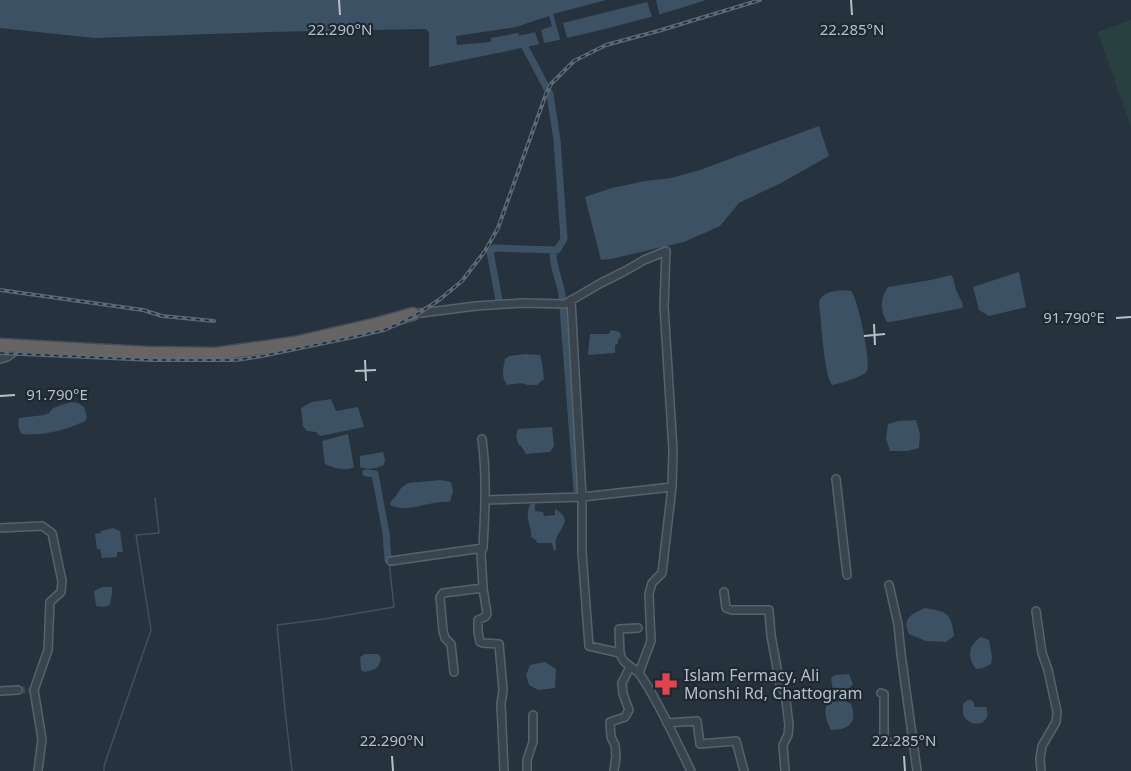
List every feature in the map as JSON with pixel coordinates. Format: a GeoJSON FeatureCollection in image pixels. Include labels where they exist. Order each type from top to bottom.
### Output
{"type":"FeatureCollection","features":[{"type":"Feature","properties":{"kind":"highway"},"geometry":{"type":"LineString","coordinates":[[0,345],[216,354],[314,339],[413,314]]}},
{"type":"Feature","properties":{"kind":"street"},"geometry":{"type":"LineString","coordinates":[[413,314],[476,306],[565,303],[644,260],[666,251],[664,306],[672,424],[672,487],[662,573],[652,583],[649,594],[651,641],[639,673]]}},
{"type":"Feature","properties":{"kind":"street"},"geometry":{"type":"LineString","coordinates":[[565,303],[582,497],[582,552],[589,646],[620,653]]}},
{"type":"Feature","properties":{"kind":"street"},"geometry":{"type":"LineString","coordinates":[[0,359],[21,347]]}},
{"type":"Feature","properties":{"kind":"street"},"geometry":{"type":"LineString","coordinates":[[482,439],[486,500],[482,553],[483,588],[487,614],[478,620],[478,632],[480,642],[499,644],[503,690],[501,704],[504,771]]}},
{"type":"Feature","properties":{"kind":"street"},"geometry":{"type":"LineString","coordinates":[[836,479],[847,574]]}},
{"type":"Feature","properties":{"kind":"street"},"geometry":{"type":"LineString","coordinates":[[486,500],[582,497],[672,487]]}},
{"type":"Feature","properties":{"kind":"street"},"geometry":{"type":"LineString","coordinates":[[0,528],[42,526],[52,533],[62,581],[61,592],[50,602],[48,650],[32,690],[42,739],[38,771]]}},
{"type":"Feature","properties":{"kind":"street"},"geometry":{"type":"LineString","coordinates":[[391,561],[483,548]]}},
{"type":"Feature","properties":{"kind":"street"},"geometry":{"type":"LineString","coordinates":[[889,585],[898,624],[917,771]]}},
{"type":"Feature","properties":{"kind":"street"},"geometry":{"type":"LineString","coordinates":[[454,672],[451,645],[443,631],[440,597],[443,594],[483,588]]}},
{"type":"Feature","properties":{"kind":"street"},"geometry":{"type":"LineString","coordinates":[[724,592],[728,609],[770,611],[771,635],[780,685],[785,693],[789,725],[788,735],[783,745],[785,771]]}},
{"type":"Feature","properties":{"kind":"street"},"geometry":{"type":"LineString","coordinates":[[1036,611],[1042,653],[1057,712],[1056,722],[1042,746],[1041,771]]}},
{"type":"Feature","properties":{"kind":"street"},"geometry":{"type":"LineString","coordinates":[[638,628],[619,629],[622,660],[639,673],[691,771]]}},
{"type":"Feature","properties":{"kind":"street"},"geometry":{"type":"LineString","coordinates":[[614,771],[615,745],[611,737],[610,722],[625,717],[629,710],[622,683],[630,667]]}},
{"type":"Feature","properties":{"kind":"street"},"geometry":{"type":"LineString","coordinates":[[0,692],[18,690]]}},
{"type":"Feature","properties":{"kind":"street"},"geometry":{"type":"LineString","coordinates":[[881,693],[884,694],[884,742],[913,741]]}},
{"type":"Feature","properties":{"kind":"street"},"geometry":{"type":"LineString","coordinates":[[527,771],[527,760],[533,742],[533,715]]}},
{"type":"Feature","properties":{"kind":"street"},"geometry":{"type":"LineString","coordinates":[[667,723],[697,721],[700,744],[736,741],[744,771]]}},
{"type":"Feature","properties":{"kind":"green space"},"geometry":{"type":"Polygon","coordinates":[[[1131,20],[1131,128],[1098,32],[1131,20]]]}},
{"type":"Feature","properties":{"kind":"water"},"geometry":{"type":"Polygon","coordinates":[[[0,0],[706,0],[603,29],[429,67],[429,32],[426,29],[94,38],[0,28],[0,0]]]}},
{"type":"Feature","properties":{"kind":"water"},"geometry":{"type":"Polygon","coordinates":[[[819,126],[829,156],[739,203],[720,226],[684,242],[601,260],[585,197],[612,188],[671,178],[700,170],[819,126]]]}},
{"type":"Feature","properties":{"kind":"water"},"geometry":{"type":"Polygon","coordinates":[[[1019,272],[1026,307],[989,316],[979,310],[973,287],[1019,272]]]}},
{"type":"Feature","properties":{"kind":"water"},"geometry":{"type":"Polygon","coordinates":[[[951,275],[963,304],[962,308],[887,322],[882,304],[888,287],[951,275]]]}},
{"type":"Feature","properties":{"kind":"water"},"geometry":{"type":"Polygon","coordinates":[[[843,290],[851,291],[857,305],[866,343],[868,365],[867,371],[862,375],[832,385],[825,359],[819,302],[826,294],[843,290]]]}},
{"type":"Feature","properties":{"kind":"water"},"geometry":{"type":"Polygon","coordinates":[[[611,330],[620,332],[621,338],[615,345],[615,353],[588,355],[590,334],[609,334],[611,330]]]}},
{"type":"Feature","properties":{"kind":"water"},"geometry":{"type":"Polygon","coordinates":[[[540,355],[544,379],[537,385],[521,383],[507,385],[503,376],[505,359],[509,356],[540,355]]]}},
{"type":"Feature","properties":{"kind":"water"},"geometry":{"type":"Polygon","coordinates":[[[331,399],[336,411],[358,407],[364,427],[320,436],[316,432],[307,431],[303,426],[301,408],[312,402],[331,399]]]}},
{"type":"Feature","properties":{"kind":"water"},"geometry":{"type":"Polygon","coordinates":[[[71,402],[84,407],[87,417],[85,421],[62,430],[22,434],[19,418],[44,415],[53,408],[71,402]]]}},
{"type":"Feature","properties":{"kind":"water"},"geometry":{"type":"Polygon","coordinates":[[[916,420],[920,434],[919,448],[908,451],[890,451],[886,438],[888,424],[916,420]]]}},
{"type":"Feature","properties":{"kind":"water"},"geometry":{"type":"Polygon","coordinates":[[[552,427],[554,446],[550,452],[526,454],[518,444],[516,435],[518,429],[552,427]]]}},
{"type":"Feature","properties":{"kind":"water"},"geometry":{"type":"Polygon","coordinates":[[[348,434],[354,467],[343,469],[325,464],[322,441],[348,434]]]}},
{"type":"Feature","properties":{"kind":"water"},"geometry":{"type":"Polygon","coordinates":[[[383,452],[384,465],[372,469],[360,467],[360,456],[383,452]]]}},
{"type":"Feature","properties":{"kind":"water"},"geometry":{"type":"Polygon","coordinates":[[[441,480],[451,482],[453,491],[450,502],[405,508],[390,505],[401,488],[408,483],[441,480]]]}},
{"type":"Feature","properties":{"kind":"water"},"geometry":{"type":"Polygon","coordinates":[[[530,504],[535,504],[535,511],[543,512],[544,516],[555,515],[555,509],[564,517],[564,524],[556,539],[556,550],[554,551],[552,543],[537,543],[531,537],[528,519],[530,504]]]}},
{"type":"Feature","properties":{"kind":"water"},"geometry":{"type":"Polygon","coordinates":[[[113,528],[120,531],[123,552],[117,552],[117,557],[102,558],[100,549],[97,549],[95,534],[113,528]]]}},
{"type":"Feature","properties":{"kind":"water"},"geometry":{"type":"Polygon","coordinates":[[[102,587],[112,587],[110,605],[103,607],[96,606],[94,591],[102,587]]]}},
{"type":"Feature","properties":{"kind":"water"},"geometry":{"type":"Polygon","coordinates":[[[925,608],[947,614],[954,636],[946,642],[926,641],[909,634],[907,620],[925,608]]]}},
{"type":"Feature","properties":{"kind":"water"},"geometry":{"type":"Polygon","coordinates":[[[981,637],[989,640],[991,664],[976,669],[970,652],[973,644],[981,637]]]}},
{"type":"Feature","properties":{"kind":"water"},"geometry":{"type":"Polygon","coordinates":[[[365,654],[378,654],[381,658],[376,668],[364,672],[361,670],[360,657],[365,654]]]}},
{"type":"Feature","properties":{"kind":"water"},"geometry":{"type":"Polygon","coordinates":[[[545,662],[556,669],[555,688],[538,690],[529,685],[526,675],[530,665],[545,662]]]}},
{"type":"Feature","properties":{"kind":"water"},"geometry":{"type":"Polygon","coordinates":[[[849,674],[853,684],[850,688],[833,691],[831,678],[835,675],[849,674]]]}},
{"type":"Feature","properties":{"kind":"water"},"geometry":{"type":"Polygon","coordinates":[[[968,700],[974,703],[974,707],[986,707],[987,716],[982,723],[971,722],[963,714],[963,704],[968,700]]]}},
{"type":"Feature","properties":{"kind":"water"},"geometry":{"type":"Polygon","coordinates":[[[845,701],[851,704],[852,721],[843,729],[831,730],[825,714],[827,704],[845,701]]]}},
{"type":"Feature","properties":{"kind":"pier"},"geometry":{"type":"Polygon","coordinates":[[[606,0],[656,0],[660,17],[653,19],[647,2],[563,23],[568,41],[561,42],[553,14],[606,0]]]}},
{"type":"Feature","properties":{"kind":"pier"},"geometry":{"type":"Polygon","coordinates":[[[549,16],[552,26],[541,30],[545,46],[540,47],[535,32],[520,36],[518,33],[491,38],[491,42],[457,45],[456,36],[516,27],[549,16]]]}},
{"type":"Feature","properties":{"kind":"waterway"},"geometry":{"type":"LineString","coordinates":[[499,300],[490,252],[494,248],[557,250],[564,239],[557,140],[550,94],[525,47],[523,38]]}},
{"type":"Feature","properties":{"kind":"waterway"},"geometry":{"type":"LineString","coordinates":[[553,250],[562,294],[577,490]]}},
{"type":"Feature","properties":{"kind":"waterway"},"geometry":{"type":"LineString","coordinates":[[366,473],[375,474],[386,533],[388,560]]}},
{"type":"Feature","properties":{"kind":"waterway"},"geometry":{"type":"LineString","coordinates":[[104,771],[151,630],[136,535],[159,533],[155,498]]}},
{"type":"Feature","properties":{"kind":"waterway"},"geometry":{"type":"LineString","coordinates":[[292,771],[277,625],[394,607],[389,562]]}},
{"type":"Feature","properties":{"kind":"tunnel"},"geometry":{"type":"LineString","coordinates":[[18,690],[29,690]]}},
{"type":"Feature","properties":{"kind":"railway"},"geometry":{"type":"LineString","coordinates":[[0,353],[152,360],[236,360],[358,336],[398,324],[439,300],[462,281],[485,251],[498,228],[546,94],[551,84],[574,61],[606,45],[760,0]]}},
{"type":"Feature","properties":{"kind":"railway"},"geometry":{"type":"LineString","coordinates":[[0,290],[143,310],[162,316],[214,321]]}},
{"type":"Feature","properties":{"kind":"place","name":"Islam Fermacy, Ali Monshi Rd, Chattogram"},"geometry":{"type":"Point","coordinates":[666,684]}}]}
